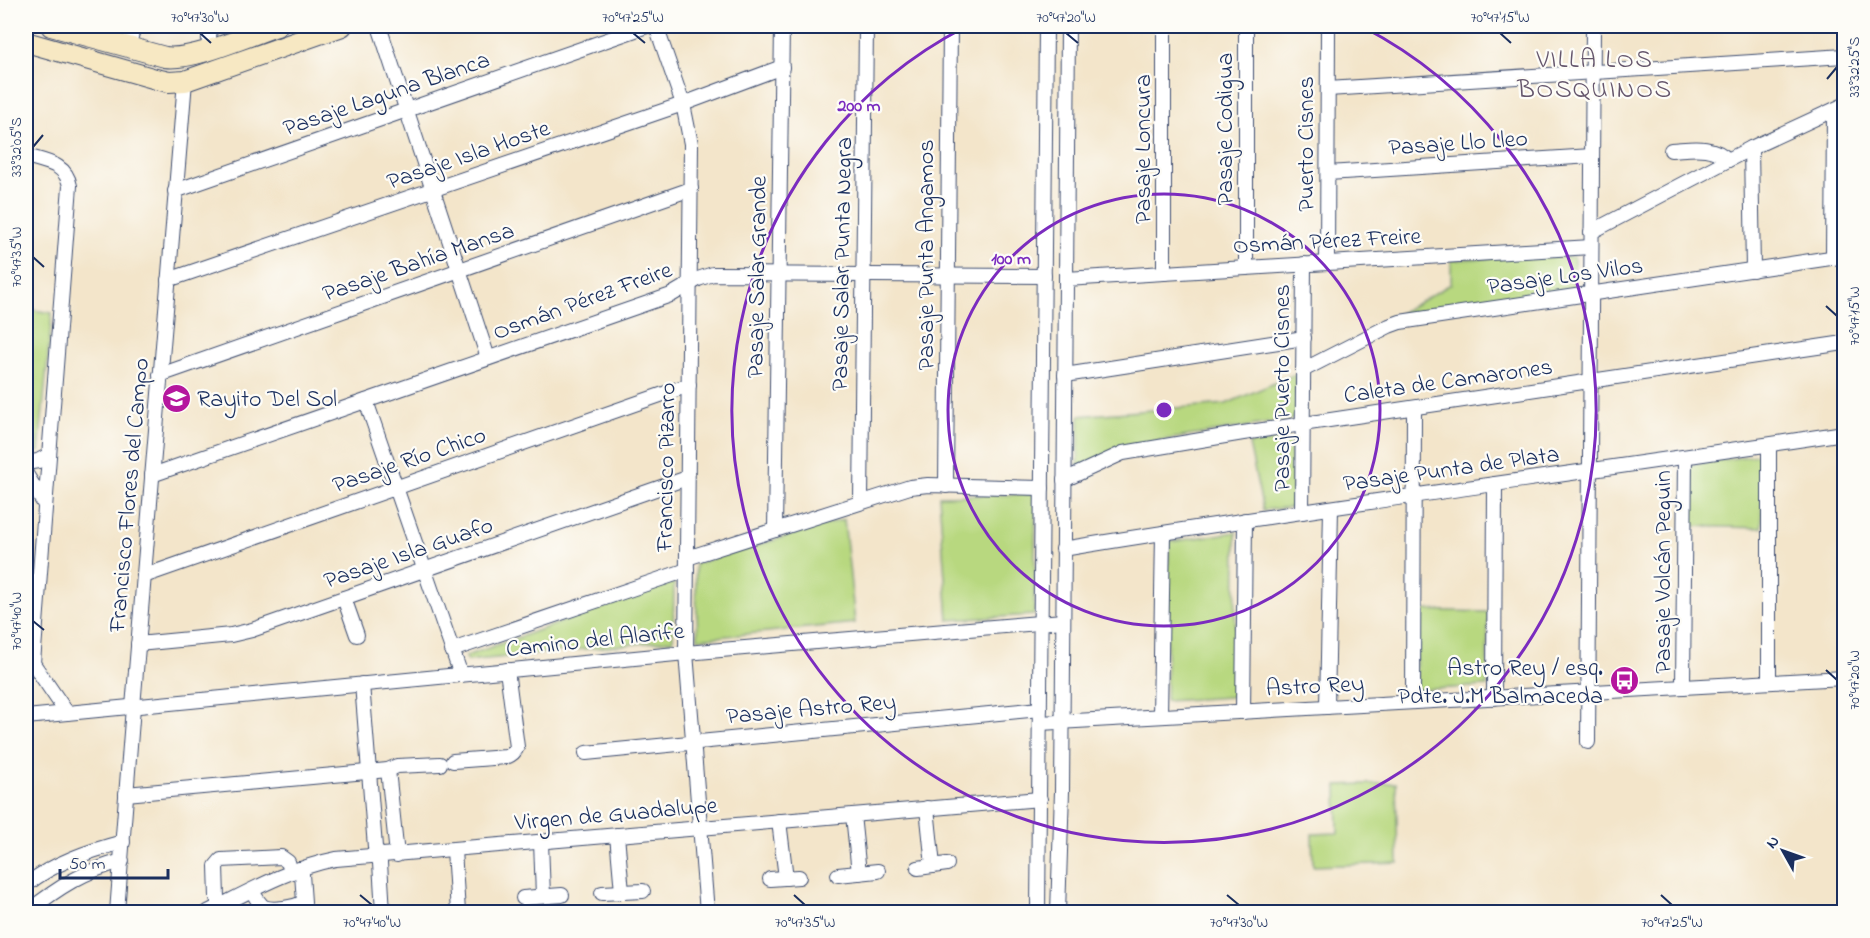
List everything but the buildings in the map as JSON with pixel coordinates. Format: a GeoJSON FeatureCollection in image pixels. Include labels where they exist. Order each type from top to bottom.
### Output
{"type":"FeatureCollection","features":[{"type":"Feature","properties":{"kind":"street"},"geometry":{"type":"LineString","coordinates":[[51,26],[177,58],[208,50],[277,26]]}},
{"type":"Feature","properties":{"kind":"street"},"geometry":{"type":"LineString","coordinates":[[128,47],[134,26]]}},
{"type":"Feature","properties":{"kind":"street"},"geometry":{"type":"LineString","coordinates":[[208,50],[210,26]]}},
{"type":"Feature","properties":{"kind":"street"},"geometry":{"type":"LineString","coordinates":[[26,42],[169,82],[185,81],[342,26]]}},
{"type":"Feature","properties":{"kind":"street"},"geometry":{"type":"LineString","coordinates":[[379,26],[488,358]]}},
{"type":"Feature","properties":{"kind":"street","name":"Pasaje Laguna Blanca"},"geometry":{"type":"LineString","coordinates":[[175,191],[647,26]]}},
{"type":"Feature","properties":{"kind":"street","name":"Francisco Pizarro"},"geometry":{"type":"LineString","coordinates":[[656,26],[683,104],[691,144],[686,653],[707,912]]}},
{"type":"Feature","properties":{"kind":"street","name":"Pasaje Salar Grande"},"geometry":{"type":"LineString","coordinates":[[775,530],[782,26]]}},
{"type":"Feature","properties":{"kind":"street","name":"Pasaje Salar Punta Negra"},"geometry":{"type":"LineString","coordinates":[[861,502],[866,26]]}},
{"type":"Feature","properties":{"kind":"street","name":"Pasaje Punta Angamos"},"geometry":{"type":"LineString","coordinates":[[946,486],[950,26]]}},
{"type":"Feature","properties":{"kind":"street"},"geometry":{"type":"LineString","coordinates":[[1038,912],[1046,26]]}},
{"type":"Feature","properties":{"kind":"street"},"geometry":{"type":"LineString","coordinates":[[1058,912],[1062,791],[1068,26]]}},
{"type":"Feature","properties":{"kind":"street","name":"Pasaje Loncura"},"geometry":{"type":"LineString","coordinates":[[1164,26],[1164,273]]}},
{"type":"Feature","properties":{"kind":"street","name":"Pasaje Codigua"},"geometry":{"type":"LineString","coordinates":[[1246,26],[1246,268]]}},
{"type":"Feature","properties":{"kind":"street","name":"Puerto Cisnes"},"geometry":{"type":"LineString","coordinates":[[1327,263],[1328,26]]}},
{"type":"Feature","properties":{"kind":"street"},"geometry":{"type":"LineString","coordinates":[[1588,742],[1593,26]]}},
{"type":"Feature","properties":{"kind":"street"},"geometry":{"type":"LineString","coordinates":[[1328,89],[1845,56]]}},
{"type":"Feature","properties":{"kind":"street","name":"Pasaje Isla Hoste"},"geometry":{"type":"LineString","coordinates":[[168,280],[683,104],[782,67]]}},
{"type":"Feature","properties":{"kind":"street","name":"Francisco Flores del Campo"},"geometry":{"type":"LineString","coordinates":[[117,912],[185,81]]}},
{"type":"Feature","properties":{"kind":"street"},"geometry":{"type":"LineString","coordinates":[[1591,232],[1751,148],[1839,107],[1839,257]]}},
{"type":"Feature","properties":{"kind":"street"},"geometry":{"type":"LineString","coordinates":[[1751,148],[1753,270]]}},
{"type":"Feature","properties":{"kind":"street"},"geometry":{"type":"LineString","coordinates":[[1671,150],[1711,149],[1728,160]]}},
{"type":"Feature","properties":{"kind":"street"},"geometry":{"type":"LineString","coordinates":[[26,156],[54,164],[68,176],[70,186],[45,505],[31,614],[29,658],[67,713]]}},
{"type":"Feature","properties":{"kind":"street","name":"Pasaje Llo Lleo"},"geometry":{"type":"LineString","coordinates":[[1328,173],[1592,156]]}},
{"type":"Feature","properties":{"kind":"street","name":"Pasaje Bahía Mansa"},"geometry":{"type":"LineString","coordinates":[[160,375],[691,189]]}},
{"type":"Feature","properties":{"kind":"street","name":"Osmán Pérez Freire"},"geometry":{"type":"LineString","coordinates":[[1066,279],[1591,247]]}},
{"type":"Feature","properties":{"kind":"street","name":"Pasaje Los Vilos"},"geometry":{"type":"LineString","coordinates":[[1303,370],[1400,322],[1839,257]]}},
{"type":"Feature","properties":{"kind":"street","name":"Pasaje Puerto Cisnes"},"geometry":{"type":"LineString","coordinates":[[1302,512],[1304,264]]}},
{"type":"Feature","properties":{"kind":"street","name":"Osmán Pérez Freire"},"geometry":{"type":"LineString","coordinates":[[152,475],[671,295],[707,275],[779,273],[1044,276]]}},
{"type":"Feature","properties":{"kind":"street"},"geometry":{"type":"LineString","coordinates":[[1065,375],[1304,338]]}},
{"type":"Feature","properties":{"kind":"street","name":"Caleta de Camarones"},"geometry":{"type":"LineString","coordinates":[[1064,480],[1123,453],[1845,343]]}},
{"type":"Feature","properties":{"kind":"street","name":"Pasaje Río Chico"},"geometry":{"type":"LineString","coordinates":[[144,576],[689,385]]}},
{"type":"Feature","properties":{"kind":"street"},"geometry":{"type":"LineString","coordinates":[[366,401],[461,675]]}},
{"type":"Feature","properties":{"kind":"street"},"geometry":{"type":"LineString","coordinates":[[1413,702],[1414,408]]}},
{"type":"Feature","properties":{"kind":"street","name":"Pasaje Punta de Plata"},"geometry":{"type":"LineString","coordinates":[[1064,549],[1245,520],[1590,472],[1845,433]]}},
{"type":"Feature","properties":{"kind":"street"},"geometry":{"type":"LineString","coordinates":[[1769,445],[1769,682]]}},
{"type":"Feature","properties":{"kind":"street"},"geometry":{"type":"LineString","coordinates":[[26,463],[38,461],[49,455]]}},
{"type":"Feature","properties":{"kind":"street","name":"Pasaje Volcán Peguin"},"geometry":{"type":"LineString","coordinates":[[1683,687],[1685,457]]}},
{"type":"Feature","properties":{"kind":"street"},"geometry":{"type":"LineString","coordinates":[[26,474],[45,505]]}},
{"type":"Feature","properties":{"kind":"street","name":"Pasaje Isla Guafo"},"geometry":{"type":"LineString","coordinates":[[138,644],[252,630],[687,478]]}},
{"type":"Feature","properties":{"kind":"street"},"geometry":{"type":"LineString","coordinates":[[1494,698],[1495,484]]}},
{"type":"Feature","properties":{"kind":"street"},"geometry":{"type":"LineString","coordinates":[[452,650],[775,530],[910,487],[1042,488]]}},
{"type":"Feature","properties":{"kind":"street"},"geometry":{"type":"LineString","coordinates":[[1327,707],[1331,508]]}},
{"type":"Feature","properties":{"kind":"street"},"geometry":{"type":"LineString","coordinates":[[1243,712],[1245,520]]}},
{"type":"Feature","properties":{"kind":"street"},"geometry":{"type":"LineString","coordinates":[[1160,717],[1164,533]]}},
{"type":"Feature","properties":{"kind":"street"},"geometry":{"type":"LineString","coordinates":[[344,598],[357,635]]}},
{"type":"Feature","properties":{"kind":"street","name":"Camino del Alarife"},"geometry":{"type":"LineString","coordinates":[[26,717],[686,653],[1063,621]]}},
{"type":"Feature","properties":{"kind":"street"},"geometry":{"type":"LineString","coordinates":[[126,794],[388,770],[397,766],[510,756],[517,747],[507,670]]}},
{"type":"Feature","properties":{"kind":"street","name":"Astro Rey"},"geometry":{"type":"LineString","coordinates":[[1040,716],[1062,722],[1845,678]]}},
{"type":"Feature","properties":{"kind":"street"},"geometry":{"type":"LineString","coordinates":[[362,684],[375,847],[378,856],[383,912]]}},
{"type":"Feature","properties":{"kind":"street","name":"Pasaje Astro Rey"},"geometry":{"type":"LineString","coordinates":[[586,753],[693,742],[1040,716]]}},
{"type":"Feature","properties":{"kind":"street"},"geometry":{"type":"LineString","coordinates":[[388,770],[397,855]]}},
{"type":"Feature","properties":{"kind":"street","name":"Virgen de Guadalupe"},"geometry":{"type":"LineString","coordinates":[[208,912],[295,870],[336,859],[1040,799]]}},
{"type":"Feature","properties":{"kind":"street"},"geometry":{"type":"LineString","coordinates":[[927,808],[933,866]]}},
{"type":"Feature","properties":{"kind":"street"},"geometry":{"type":"LineString","coordinates":[[853,815],[858,873]]}},
{"type":"Feature","properties":{"kind":"street"},"geometry":{"type":"LineString","coordinates":[[771,879],[793,878],[779,821]]}},
{"type":"Feature","properties":{"kind":"street"},"geometry":{"type":"LineString","coordinates":[[617,835],[622,892]]}},
{"type":"Feature","properties":{"kind":"street"},"geometry":{"type":"LineString","coordinates":[[26,885],[50,869],[73,858],[123,842]]}},
{"type":"Feature","properties":{"kind":"street"},"geometry":{"type":"LineString","coordinates":[[541,842],[543,896]]}},
{"type":"Feature","properties":{"kind":"street"},"geometry":{"type":"LineString","coordinates":[[454,850],[458,912]]}},
{"type":"Feature","properties":{"kind":"street"},"geometry":{"type":"LineString","coordinates":[[222,906],[217,898],[216,866],[221,860],[281,857],[302,874],[304,902],[295,907],[268,908],[262,906],[252,891]]}},
{"type":"Feature","properties":{"kind":"street"},"geometry":{"type":"LineString","coordinates":[[27,912],[57,888],[104,866],[122,861]]}},
{"type":"Feature","properties":{"kind":"street"},"geometry":{"type":"LineString","coordinates":[[838,875],[878,871]]}},
{"type":"Feature","properties":{"kind":"street"},"geometry":{"type":"LineString","coordinates":[[602,893],[643,891]]}},
{"type":"Feature","properties":{"kind":"street"},"geometry":{"type":"LineString","coordinates":[[523,897],[562,895]]}},
{"type":"Feature","properties":{"kind":"green space"},"geometry":{"type":"Polygon","coordinates":[[[1574,257],[1573,290],[1390,319],[1451,284],[1451,260],[1574,257]]]}},
{"type":"Feature","properties":{"kind":"green space"},"geometry":{"type":"Polygon","coordinates":[[[26,309],[52,313],[39,451],[33,455],[26,454],[26,309]]]}},
{"type":"Feature","properties":{"kind":"green space"},"geometry":{"type":"Polygon","coordinates":[[[1293,375],[1296,377],[1296,417],[1294,419],[1127,446],[1078,472],[1079,416],[1226,404],[1293,375]]]}},
{"type":"Feature","properties":{"kind":"green space"},"geometry":{"type":"Polygon","coordinates":[[[1291,439],[1293,507],[1263,510],[1249,444],[1291,439]]]}},
{"type":"Feature","properties":{"kind":"green space"},"geometry":{"type":"Polygon","coordinates":[[[1763,454],[1762,528],[1689,526],[1688,465],[1763,454]]]}},
{"type":"Feature","properties":{"kind":"green space"},"geometry":{"type":"Polygon","coordinates":[[[1036,494],[1034,615],[948,620],[939,496],[1036,494]]]}},
{"type":"Feature","properties":{"kind":"green space"},"geometry":{"type":"Polygon","coordinates":[[[844,519],[855,623],[698,639],[695,564],[844,519]]]}},
{"type":"Feature","properties":{"kind":"green space"},"geometry":{"type":"Polygon","coordinates":[[[1236,532],[1235,693],[1230,697],[1166,701],[1169,542],[1236,532]]]}},
{"type":"Feature","properties":{"kind":"green space"},"geometry":{"type":"Polygon","coordinates":[[[674,582],[673,640],[467,661],[466,656],[674,582]]]}},
{"type":"Feature","properties":{"kind":"green space"},"geometry":{"type":"Polygon","coordinates":[[[1416,610],[1488,612],[1487,686],[1416,690],[1416,610]]]}},
{"type":"Feature","properties":{"kind":"green space"},"geometry":{"type":"Polygon","coordinates":[[[1396,783],[1398,863],[1313,866],[1312,834],[1338,833],[1337,785],[1396,783]]]}},
{"type":"Feature","properties":{"kind":"place","name":"Rayito Del Sol"},"geometry":{"type":"Point","coordinates":[176,398]}},
{"type":"Feature","properties":{"kind":"place","name":"Astro Rey / esq. Pdte. J.M Balmaceda"},"geometry":{"type":"Point","coordinates":[1624,681]}},
{"type":"Feature","properties":{"kind":"district","name":"VILLA LOS BOSQUINOS"},"geometry":{"type":"Point","coordinates":[1595,73]}}]}
